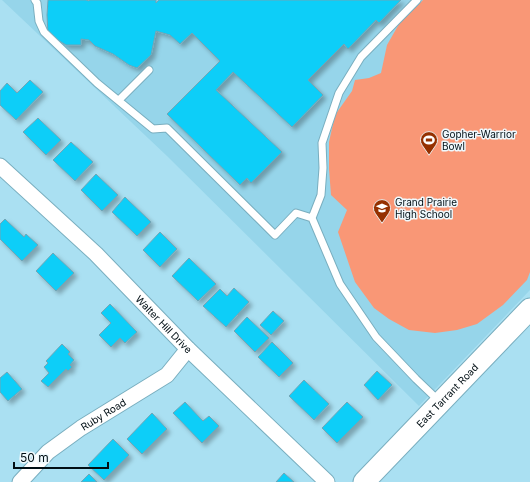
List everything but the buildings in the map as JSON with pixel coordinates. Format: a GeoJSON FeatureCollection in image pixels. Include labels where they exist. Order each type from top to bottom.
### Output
{"type":"FeatureCollection","features":[{"type":"Feature","properties":{"kind":"street","name":"Walter Hill Drive"},"geometry":{"type":"LineString","coordinates":[[0,166],[96,254],[188,349],[327,482]]}},
{"type":"Feature","properties":{"kind":"street","name":"East Tarrant Road"},"geometry":{"type":"LineString","coordinates":[[364,482],[530,309]]}},
{"type":"Feature","properties":{"kind":"street","name":"Ruby Road"},"geometry":{"type":"LineString","coordinates":[[20,482],[48,452],[81,428],[167,375],[188,349]]}},
{"type":"Feature","properties":{"kind":"lane"},"geometry":{"type":"LineString","coordinates":[[35,0],[37,3],[39,21],[44,32],[97,83],[152,129],[167,128],[275,235],[296,213],[312,218]]}},
{"type":"Feature","properties":{"kind":"lane"},"geometry":{"type":"LineString","coordinates":[[417,0],[361,57],[339,93],[322,143],[323,168],[321,195],[312,218],[340,284],[376,337],[440,402]]}},
{"type":"Feature","properties":{"kind":"lane"},"geometry":{"type":"LineString","coordinates":[[119,100],[149,70]]}},
{"type":"Feature","properties":{"kind":"shaded area","name":"Grand Prairie High School"},"geometry":{"type":"Polygon","coordinates":[[[2,0],[530,0],[530,290],[419,406],[167,156],[2,0]]]}},
{"type":"Feature","properties":{"kind":"shaded area","name":"Gopher-Warrior Bowl"},"geometry":{"type":"Polygon","coordinates":[[[423,0],[530,0],[530,272],[527,280],[503,305],[477,324],[457,330],[435,333],[409,330],[389,319],[374,308],[355,282],[338,232],[347,210],[331,195],[329,169],[329,142],[335,115],[352,91],[355,80],[369,78],[381,73],[387,45],[399,24],[423,0]]]}},
{"type":"Feature","properties":{"kind":"place","name":"Gopher-Warrior Bowl"},"geometry":{"type":"Point","coordinates":[429,155]}},
{"type":"Feature","properties":{"kind":"place","name":"Grand Prairie High School"},"geometry":{"type":"Point","coordinates":[382,223]}}]}
